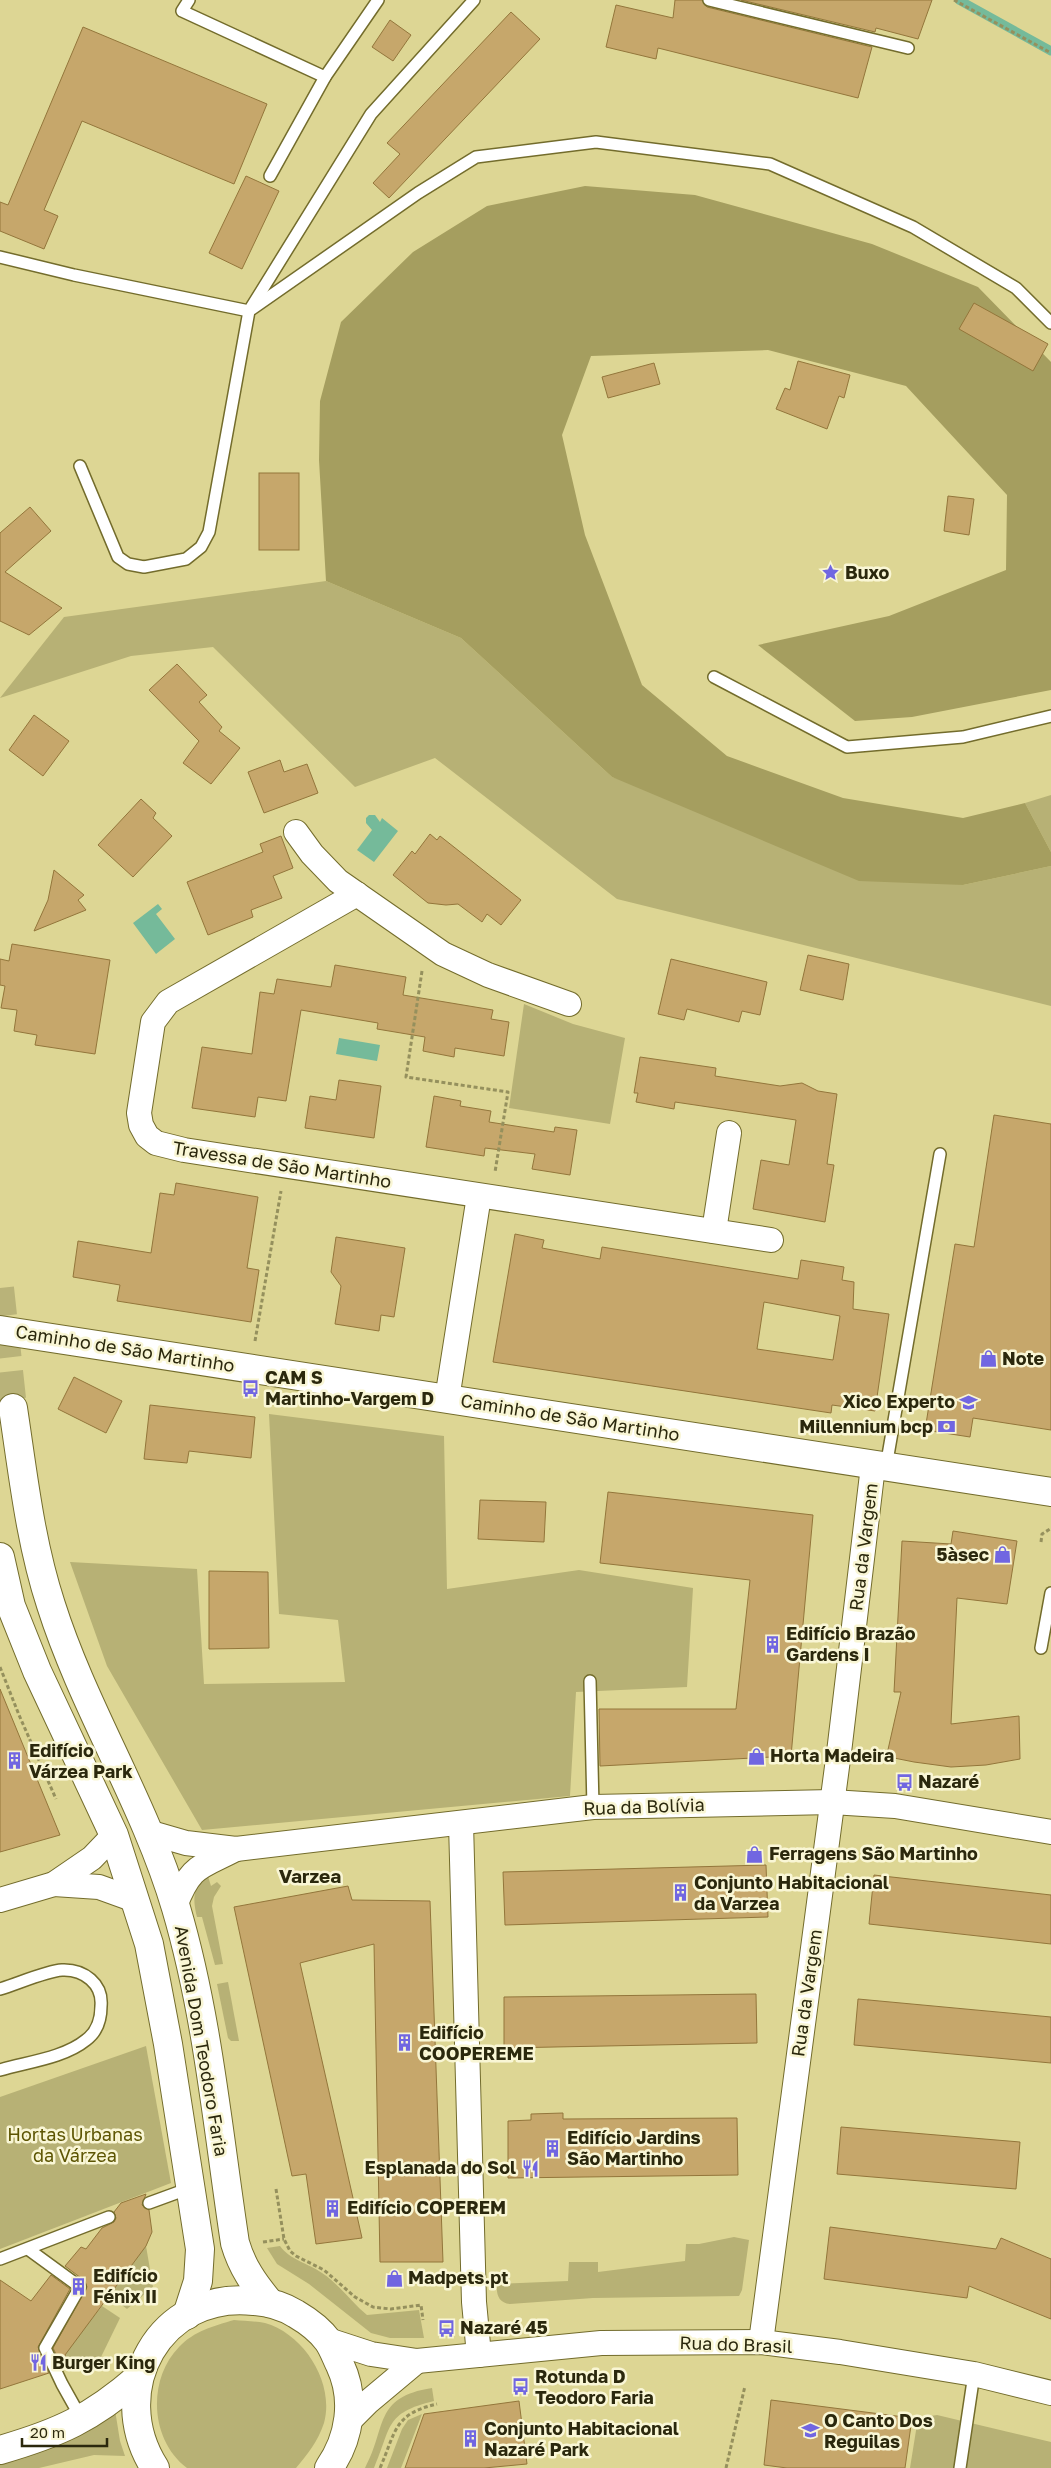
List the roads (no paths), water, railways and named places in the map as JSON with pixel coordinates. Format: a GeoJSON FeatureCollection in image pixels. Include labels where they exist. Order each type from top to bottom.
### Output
{"type":"FeatureCollection","features":[{"type":"Feature","properties":{"kind":"main road","name":"Caminho de São Martinho"},"geometry":{"type":"LineString","coordinates":[[0,1330],[1051,1492]]}},
{"type":"Feature","properties":{"kind":"main road","name":"Avenida Dom Teodoro Faria"},"geometry":{"type":"LineString","coordinates":[[13,1408],[30,1524],[51,1605],[74,1665],[148,1832],[175,1906],[190,1963],[204,2036],[240,2261],[250,2278],[270,2302]]}},
{"type":"Feature","properties":{"kind":"main road","name":"Avenida Dom Teodoro Faria"},"geometry":{"type":"LineString","coordinates":[[0,1557],[11,1606],[37,1671],[114,1834],[149,1944],[158,1986],[200,2249],[198,2281],[187,2315]]}},
{"type":"Feature","properties":{"kind":"main road"},"geometry":{"type":"LineString","coordinates":[[155,2468],[145,2451],[138,2433],[135,2415],[139,2377],[154,2346],[165,2332],[187,2315],[211,2304],[238,2299],[270,2302],[289,2309],[310,2322],[328,2340],[346,2379],[349,2421],[340,2452],[329,2468]]}},
{"type":"Feature","properties":{"kind":"main road"},"geometry":{"type":"LineString","coordinates":[[0,2450],[46,2436],[82,2420],[110,2403],[139,2377]]}},
{"type":"Feature","properties":{"kind":"street"},"geometry":{"type":"LineString","coordinates":[[296,832],[312,854],[338,881],[443,954],[488,975],[569,1004]]}},
{"type":"Feature","properties":{"kind":"street","name":"Travessa de São Martinho"},"geometry":{"type":"LineString","coordinates":[[357,894],[168,1002],[160,1010],[153,1022],[139,1113],[141,1125],[152,1140],[170,1148],[771,1240]]}},
{"type":"Feature","properties":{"kind":"street"},"geometry":{"type":"LineString","coordinates":[[714,1231],[729,1133]]}},
{"type":"Feature","properties":{"kind":"street"},"geometry":{"type":"LineString","coordinates":[[447,1399],[479,1196]]}},
{"type":"Feature","properties":{"kind":"street","name":"Rua da Vargem"},"geometry":{"type":"LineString","coordinates":[[761,2342],[832,1802],[880,1466]]}},
{"type":"Feature","properties":{"kind":"street","name":"Rua da Bolívia"},"geometry":{"type":"LineString","coordinates":[[148,1832],[186,1843],[236,1848],[593,1807],[832,1802],[896,1806],[1051,1832]]}},
{"type":"Feature","properties":{"kind":"street"},"geometry":{"type":"LineString","coordinates":[[461,1823],[474,2302],[479,2355]]}},
{"type":"Feature","properties":{"kind":"street"},"geometry":{"type":"LineString","coordinates":[[0,1900],[54,1884],[92,1858],[114,1834]]}},
{"type":"Feature","properties":{"kind":"street","name":"Rua da Bolívia"},"geometry":{"type":"LineString","coordinates":[[175,1906],[184,1884],[196,1868],[236,1848]]}},
{"type":"Feature","properties":{"kind":"street"},"geometry":{"type":"LineString","coordinates":[[54,1884],[99,1887],[135,1900]]}},
{"type":"Feature","properties":{"kind":"street","name":"Rua do Brasil"},"geometry":{"type":"LineString","coordinates":[[328,2340],[371,2354],[417,2361],[601,2343],[761,2342],[840,2352],[974,2374],[1051,2393]]}},
{"type":"Feature","properties":{"kind":"street"},"geometry":{"type":"LineString","coordinates":[[349,2421],[368,2402],[417,2361]]}},
{"type":"Feature","properties":{"kind":"lane"},"geometry":{"type":"LineString","coordinates":[[189,0],[182,11],[325,77]]}},
{"type":"Feature","properties":{"kind":"lane"},"geometry":{"type":"LineString","coordinates":[[270,176],[325,77],[378,0]]}},
{"type":"Feature","properties":{"kind":"lane"},"geometry":{"type":"LineString","coordinates":[[80,466],[118,557],[128,564],[144,567],[186,559],[202,547],[209,532],[249,310],[371,114],[474,0]]}},
{"type":"Feature","properties":{"kind":"lane"},"geometry":{"type":"LineString","coordinates":[[710,0],[908,48]]}},
{"type":"Feature","properties":{"kind":"lane"},"geometry":{"type":"LineString","coordinates":[[0,257],[74,276],[249,310],[418,192],[476,157],[596,142],[770,164],[913,227],[1016,288],[1051,323]]}},
{"type":"Feature","properties":{"kind":"lane"},"geometry":{"type":"LineString","coordinates":[[714,677],[847,747],[963,736],[1051,716]]}},
{"type":"Feature","properties":{"kind":"lane"},"geometry":{"type":"LineString","coordinates":[[880,1466],[940,1154]]}},
{"type":"Feature","properties":{"kind":"lane"},"geometry":{"type":"LineString","coordinates":[[1041,1648],[1051,1593]]}},
{"type":"Feature","properties":{"kind":"lane"},"geometry":{"type":"LineString","coordinates":[[590,1681],[593,1807]]}},
{"type":"Feature","properties":{"kind":"lane"},"geometry":{"type":"LineString","coordinates":[[0,1989],[62,1970],[81,1972],[96,1983],[102,2000],[101,2020],[87,2039],[67,2050],[0,2070]]}},
{"type":"Feature","properties":{"kind":"lane"},"geometry":{"type":"LineString","coordinates":[[149,2203],[190,2188]]}},
{"type":"Feature","properties":{"kind":"lane"},"geometry":{"type":"LineString","coordinates":[[0,2259],[109,2217]]}},
{"type":"Feature","properties":{"kind":"lane"},"geometry":{"type":"LineString","coordinates":[[28,2249],[80,2287],[45,2348],[82,2420]]}},
{"type":"Feature","properties":{"kind":"lane"},"geometry":{"type":"LineString","coordinates":[[960,2468],[974,2374]]}},
{"type":"Feature","properties":{"kind":"waterway"},"geometry":{"type":"LineString","coordinates":[[959,0],[1051,51]]}},
{"type":"Feature","properties":{"kind":"tunnel"},"geometry":{"type":"LineString","coordinates":[[0,1288],[13,1408]]}},
{"type":"Feature","properties":{"kind":"place","name":"Buxo"},"geometry":{"type":"Point","coordinates":[831,573]}},
{"type":"Feature","properties":{"kind":"place","name":"Note"},"geometry":{"type":"Point","coordinates":[988,1359]}},
{"type":"Feature","properties":{"kind":"place","name":"CAM S Martinho-Vargem D"},"geometry":{"type":"Point","coordinates":[251,1388]}},
{"type":"Feature","properties":{"kind":"place","name":"Xico Experto"},"geometry":{"type":"Point","coordinates":[969,1402]}},
{"type":"Feature","properties":{"kind":"place","name":"Millennium bcp"},"geometry":{"type":"Point","coordinates":[947,1427]}},
{"type":"Feature","properties":{"kind":"place","name":"5àsec"},"geometry":{"type":"Point","coordinates":[1003,1555]}},
{"type":"Feature","properties":{"kind":"place","name":"Edifício Brazão Gardens I"},"geometry":{"type":"Point","coordinates":[772,1644]}},
{"type":"Feature","properties":{"kind":"place","name":"Horta Madeira"},"geometry":{"type":"Point","coordinates":[756,1756]}},
{"type":"Feature","properties":{"kind":"place","name":"Edifício Várzea Park"},"geometry":{"type":"Point","coordinates":[15,1761]}},
{"type":"Feature","properties":{"kind":"place","name":"Nazaré"},"geometry":{"type":"Point","coordinates":[904,1782]}},
{"type":"Feature","properties":{"kind":"place","name":"Ferragens São Martinho"},"geometry":{"type":"Point","coordinates":[755,1854]}},
{"type":"Feature","properties":{"kind":"place","name":"Conjunto Habitacional da Varzea"},"geometry":{"type":"Point","coordinates":[680,1893]}},
{"type":"Feature","properties":{"kind":"place","name":"Edifício COOPEREME"},"geometry":{"type":"Point","coordinates":[405,2043]}},
{"type":"Feature","properties":{"kind":"place","name":"Edifício Jardins São Martinho"},"geometry":{"type":"Point","coordinates":[553,2148]}},
{"type":"Feature","properties":{"kind":"place","name":"Esplanada do Sol"},"geometry":{"type":"Point","coordinates":[530,2168]}},
{"type":"Feature","properties":{"kind":"place","name":"Edifício COPEREM"},"geometry":{"type":"Point","coordinates":[333,2208]}},
{"type":"Feature","properties":{"kind":"place","name":"Madpets.pt"},"geometry":{"type":"Point","coordinates":[394,2278]}},
{"type":"Feature","properties":{"kind":"place","name":"Edifício Fénix II"},"geometry":{"type":"Point","coordinates":[79,2286]}},
{"type":"Feature","properties":{"kind":"place","name":"Nazaré 45"},"geometry":{"type":"Point","coordinates":[446,2328]}},
{"type":"Feature","properties":{"kind":"place","name":"Burger King"},"geometry":{"type":"Point","coordinates":[38,2363]}},
{"type":"Feature","properties":{"kind":"place","name":"Rotunda D Teodoro Faria"},"geometry":{"type":"Point","coordinates":[521,2387]}},
{"type":"Feature","properties":{"kind":"place","name":"O Canto Dos Reguilas"},"geometry":{"type":"Point","coordinates":[810,2431]}},
{"type":"Feature","properties":{"kind":"place","name":"Conjunto Habitacional Nazaré Park"},"geometry":{"type":"Point","coordinates":[470,2439]}},
{"type":"Feature","properties":{"kind":"district","name":"Varzea"},"geometry":{"type":"Point","coordinates":[310,1876]}},
{"type":"Feature","properties":{"kind":"park label","name":"Hortas Urbanas da Várzea"},"geometry":{"type":"Point","coordinates":[75,2145]}}]}
